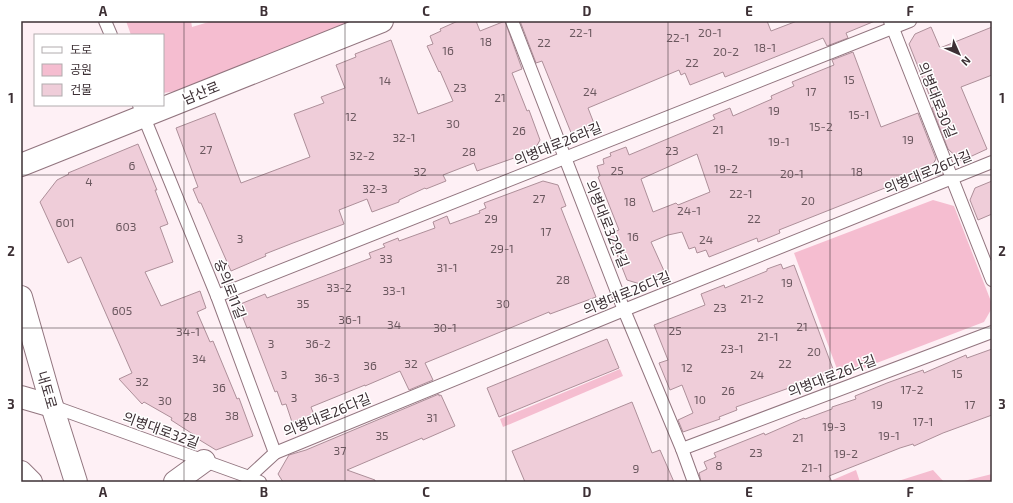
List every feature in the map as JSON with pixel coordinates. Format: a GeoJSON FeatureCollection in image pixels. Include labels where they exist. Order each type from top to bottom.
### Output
{"type":"FeatureCollection","features":[{"type":"Feature","properties":{"kind":"street","name":"남산로"},"geometry":{"type":"LineString","coordinates":[[164,102],[382,21]]}},
{"type":"Feature","properties":{"kind":"street","name":"남산로"},"geometry":{"type":"LineString","coordinates":[[21,165],[152,106]]}},
{"type":"Feature","properties":{"kind":"street","name":"내토로"},"geometry":{"type":"LineString","coordinates":[[21,297],[52,406],[76,482]]}},
{"type":"Feature","properties":{"kind":"street"},"geometry":{"type":"LineString","coordinates":[[21,397],[52,406]]}},
{"type":"Feature","properties":{"kind":"street"},"geometry":{"type":"LineString","coordinates":[[175,482],[204,461]]}},
{"type":"Feature","properties":{"kind":"street"},"geometry":{"type":"LineString","coordinates":[[21,472],[31,482]]}},
{"type":"Feature","properties":{"kind":"lane"},"geometry":{"type":"LineString","coordinates":[[105,21],[111,34]]}},
{"type":"Feature","properties":{"kind":"lane","name":"의병대로32안길"},"geometry":{"type":"LineString","coordinates":[[512,21],[624,310],[682,449],[694,482]]}},
{"type":"Feature","properties":{"kind":"lane","name":"의병대로26라길"},"geometry":{"type":"LineString","coordinates":[[217,296],[564,158],[891,24],[910,21]]}},
{"type":"Feature","properties":{"kind":"lane","name":"의병대로30길"},"geometry":{"type":"LineString","coordinates":[[891,24],[992,280]]}},
{"type":"Feature","properties":{"kind":"lane","name":"숭의로11길"},"geometry":{"type":"LineString","coordinates":[[141,110],[217,296],[275,453]]}},
{"type":"Feature","properties":{"kind":"lane","name":"의병대로26다길"},"geometry":{"type":"LineString","coordinates":[[275,453],[624,310],[992,162]]}},
{"type":"Feature","properties":{"kind":"lane","name":"의병대로26나길"},"geometry":{"type":"LineString","coordinates":[[682,449],[992,332]]}},
{"type":"Feature","properties":{"kind":"lane","name":"의병대로32길"},"geometry":{"type":"LineString","coordinates":[[52,406],[254,479]]}},
{"type":"Feature","properties":{"kind":"lane"},"geometry":{"type":"LineString","coordinates":[[254,479],[275,453]]}},
{"type":"Feature","properties":{"kind":"green space"},"geometry":{"type":"Polygon","coordinates":[[[126,21],[191,21],[192,27],[212,21],[352,21],[177,91],[164,93],[164,34],[131,34],[126,21]]]}},
{"type":"Feature","properties":{"kind":"green space"},"geometry":{"type":"Polygon","coordinates":[[[933,200],[954,206],[992,304],[992,308],[984,322],[840,377],[794,253],[933,200]]]}},
{"type":"Feature","properties":{"kind":"green space"},"geometry":{"type":"Polygon","coordinates":[[[620,369],[623,376],[503,427],[500,419],[620,369]]]}},
{"type":"Feature","properties":{"kind":"green space"},"geometry":{"type":"Polygon","coordinates":[[[856,470],[860,482],[828,482],[856,470]]]}},
{"type":"Feature","properties":{"kind":"green space"},"geometry":{"type":"Polygon","coordinates":[[[933,470],[944,482],[895,482],[933,470]]]}},
{"type":"Feature","properties":{"kind":"green space"},"geometry":{"type":"Polygon","coordinates":[[[992,474],[992,482],[960,482],[992,474]]]}},
{"type":"Feature","properties":{"kind":"building"},"geometry":{"type":"Polygon","coordinates":[[[458,21],[476,21],[480,31],[505,21],[522,69],[512,73],[527,111],[529,110],[540,140],[534,151],[477,171],[474,163],[443,175],[446,181],[426,189],[425,188],[399,200],[399,202],[372,212],[367,199],[339,210],[344,224],[265,254],[266,256],[231,271],[201,203],[199,203],[193,189],[198,187],[176,128],[215,113],[241,183],[310,157],[294,114],[324,103],[321,97],[345,88],[336,65],[356,57],[355,54],[391,40],[418,114],[453,101],[427,46],[433,44],[430,36],[441,31],[440,29],[458,21]]]}},
{"type":"Feature","properties":{"kind":"building"},"geometry":{"type":"Polygon","coordinates":[[[520,21],[767,21],[771,31],[797,21],[875,21],[846,33],[848,38],[827,46],[823,38],[725,77],[723,72],[690,85],[685,73],[681,75],[679,70],[588,108],[595,126],[572,135],[542,61],[536,63],[520,21]]]}},
{"type":"Feature","properties":{"kind":"building"},"geometry":{"type":"Polygon","coordinates":[[[931,27],[940,48],[992,27],[992,75],[961,87],[987,149],[961,161],[948,149],[932,108],[934,107],[909,44],[915,34],[931,27]]]}},
{"type":"Feature","properties":{"kind":"building"},"geometry":{"type":"Polygon","coordinates":[[[853,52],[881,127],[918,113],[936,159],[926,176],[901,186],[900,182],[779,230],[780,233],[758,242],[757,238],[709,257],[706,250],[697,253],[695,247],[689,249],[682,232],[668,235],[651,242],[665,273],[640,284],[627,280],[609,234],[619,230],[598,177],[600,176],[597,166],[604,164],[603,159],[611,156],[610,153],[626,147],[629,155],[715,119],[713,115],[730,108],[733,116],[772,99],[771,96],[794,86],[792,82],[834,65],[832,60],[853,52]],[[697,154],[641,179],[653,212],[676,203],[678,205],[710,192],[697,154]]]}},
{"type":"Feature","properties":{"kind":"building"},"geometry":{"type":"Polygon","coordinates":[[[138,144],[157,190],[155,190],[168,224],[160,227],[173,262],[145,272],[161,306],[200,291],[206,308],[197,312],[210,342],[213,341],[237,399],[239,398],[253,436],[216,450],[171,420],[172,418],[144,402],[142,404],[119,379],[132,373],[81,257],[68,263],[40,202],[57,180],[69,174],[68,173],[138,144]]]}},
{"type":"Feature","properties":{"kind":"building"},"geometry":{"type":"Polygon","coordinates":[[[543,181],[558,185],[566,206],[561,208],[596,297],[550,314],[549,312],[425,363],[433,380],[409,390],[400,371],[311,407],[314,415],[292,422],[286,404],[282,405],[277,391],[275,392],[250,327],[247,328],[238,305],[265,294],[267,298],[371,258],[369,253],[385,247],[383,244],[398,238],[399,241],[435,228],[433,222],[447,216],[450,224],[480,213],[479,211],[486,208],[484,203],[543,181]]]}},
{"type":"Feature","properties":{"kind":"building"},"geometry":{"type":"Polygon","coordinates":[[[992,181],[992,214],[978,220],[970,200],[975,188],[992,181]]]}},
{"type":"Feature","properties":{"kind":"building"},"geometry":{"type":"Polygon","coordinates":[[[781,264],[783,269],[794,265],[833,369],[827,371],[828,374],[736,407],[737,410],[719,417],[720,419],[683,432],[678,420],[693,413],[682,385],[670,390],[659,363],[668,360],[654,325],[705,305],[701,294],[724,285],[725,288],[781,264]]]}},
{"type":"Feature","properties":{"kind":"building"},"geometry":{"type":"Polygon","coordinates":[[[607,339],[619,368],[499,417],[487,388],[607,339]]]}},
{"type":"Feature","properties":{"kind":"building"},"geometry":{"type":"Polygon","coordinates":[[[992,349],[992,415],[943,433],[914,446],[913,444],[900,448],[829,476],[832,482],[701,482],[699,473],[707,469],[704,462],[716,457],[714,453],[764,433],[765,435],[804,418],[805,419],[832,409],[832,407],[856,399],[855,396],[887,383],[923,370],[924,373],[966,355],[967,358],[992,349]]]}},
{"type":"Feature","properties":{"kind":"building"},"geometry":{"type":"Polygon","coordinates":[[[439,394],[439,396],[441,395],[455,426],[423,440],[422,438],[347,470],[375,480],[375,482],[283,482],[278,474],[289,455],[306,450],[439,394]]]}},
{"type":"Feature","properties":{"kind":"building"},"geometry":{"type":"Polygon","coordinates":[[[632,402],[652,453],[660,450],[674,482],[525,482],[512,451],[632,402]]]}}]}
